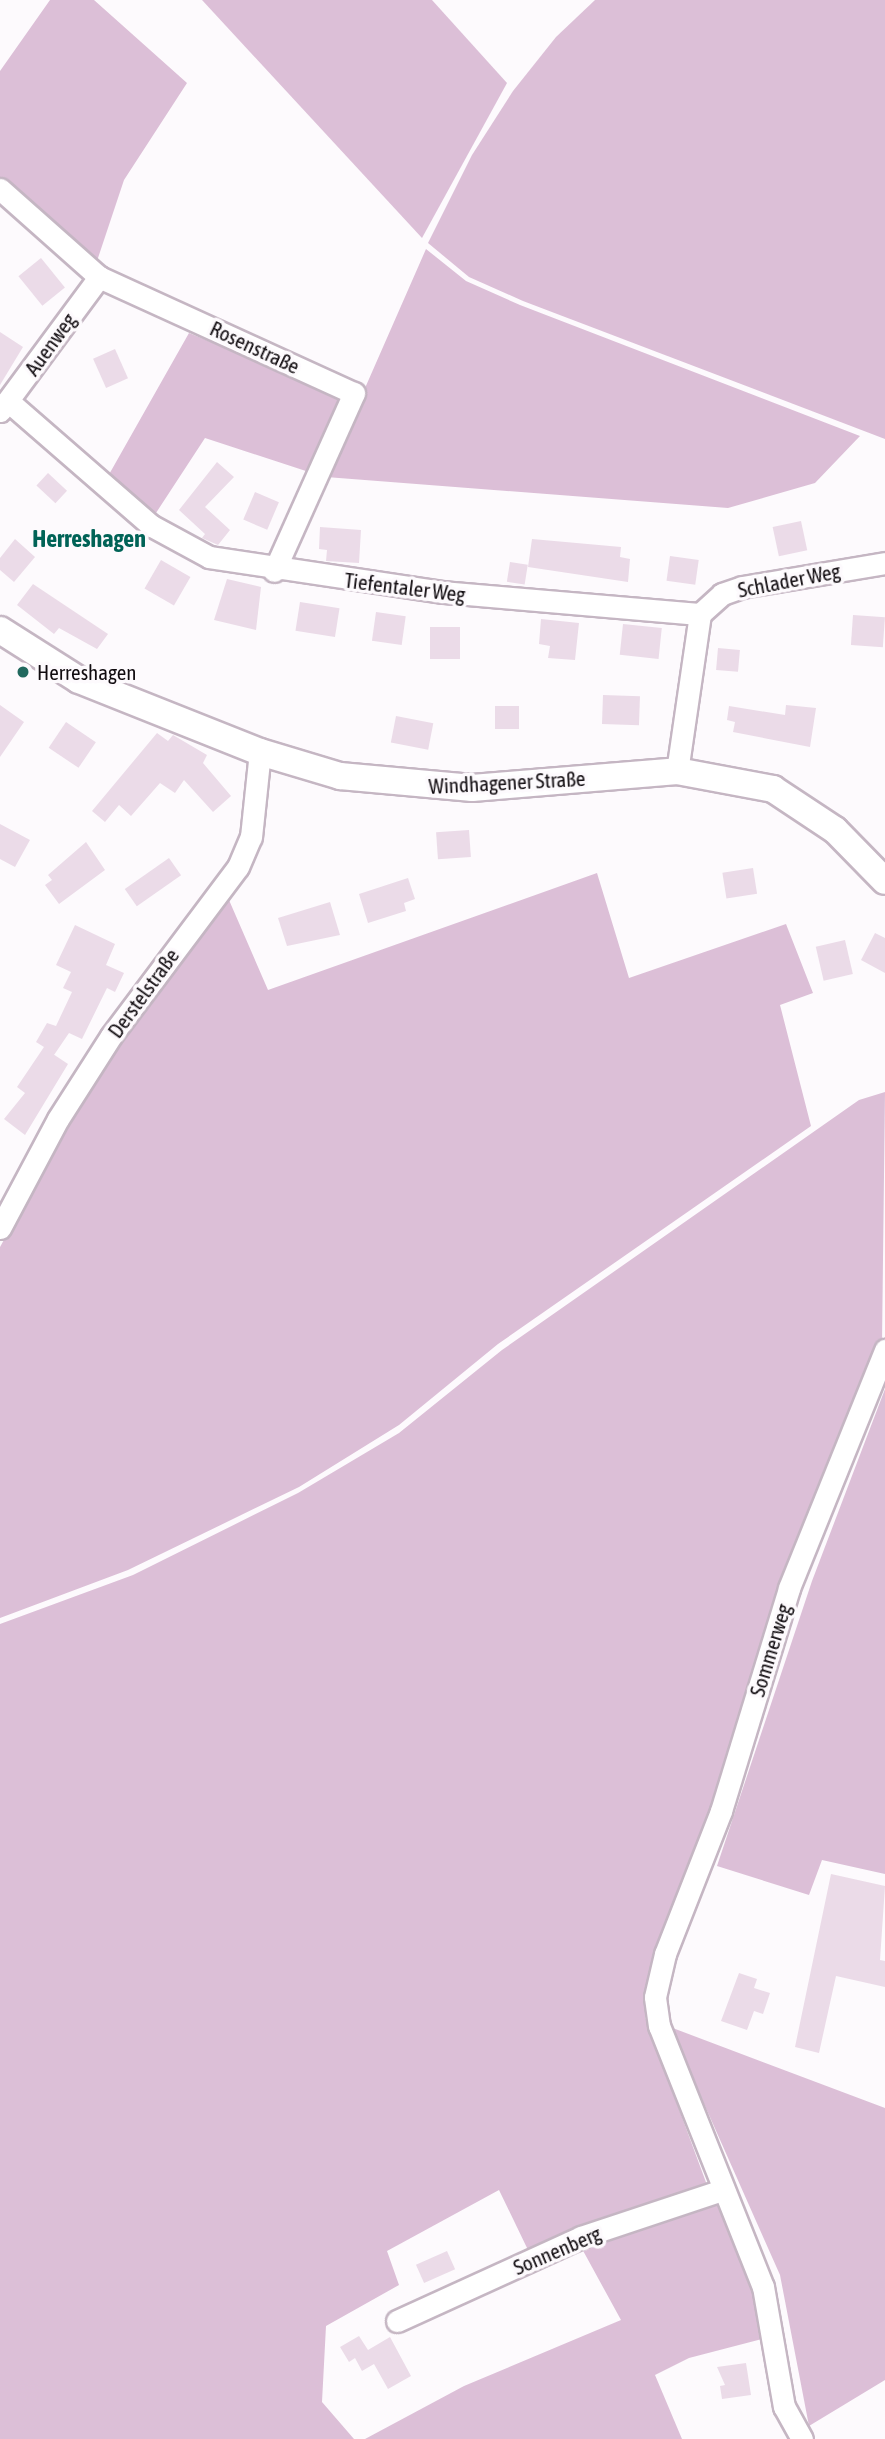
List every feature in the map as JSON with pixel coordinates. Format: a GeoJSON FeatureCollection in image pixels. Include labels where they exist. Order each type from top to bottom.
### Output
{"type":"FeatureCollection","features":[{"type":"Feature","properties":{"kind":"main road","name":"Windhagener Straße"},"geometry":{"type":"LineString","coordinates":[[0,630],[79,680],[260,752],[340,776],[420,787],[472,788],[677,771],[773,789],[835,830],[885,881]]}},
{"type":"Feature","properties":{"kind":"street","name":"Rosenstraße"},"geometry":{"type":"LineString","coordinates":[[0,189],[99,277],[354,393],[274,571]]}},
{"type":"Feature","properties":{"kind":"street","name":"Auenweg"},"geometry":{"type":"LineString","coordinates":[[4,406],[99,277]]}},
{"type":"Feature","properties":{"kind":"street","name":"Tiefentaler Weg"},"geometry":{"type":"LineString","coordinates":[[4,406],[152,526],[209,557],[274,571],[700,614]]}},
{"type":"Feature","properties":{"kind":"street","name":"Schlader Weg"},"geometry":{"type":"LineString","coordinates":[[700,614],[722,594],[742,587],[885,562]]}},
{"type":"Feature","properties":{"kind":"street"},"geometry":{"type":"LineString","coordinates":[[677,771],[700,614]]}},
{"type":"Feature","properties":{"kind":"street","name":"Derstelstraße"},"geometry":{"type":"LineString","coordinates":[[0,1228],[58,1119],[111,1037],[238,867],[251,837],[260,752]]}},
{"type":"Feature","properties":{"kind":"street","name":"Sommerweg"},"geometry":{"type":"LineString","coordinates":[[722,2190],[659,2026],[656,1997],[665,1954],[721,1811],[789,1588],[885,1350]]}},
{"type":"Feature","properties":{"kind":"street"},"geometry":{"type":"LineString","coordinates":[[722,2190],[764,2287],[784,2407],[802,2439]]}},
{"type":"Feature","properties":{"kind":"street","name":"Sonnenberg"},"geometry":{"type":"LineString","coordinates":[[397,2322],[581,2237],[722,2190]]}},
{"type":"Feature","properties":{"kind":"shaded area"},"geometry":{"type":"Polygon","coordinates":[[[50,0],[94,0],[187,83],[124,180],[94,270],[0,178],[0,71],[50,0]]]}},
{"type":"Feature","properties":{"kind":"shaded area"},"geometry":{"type":"Polygon","coordinates":[[[202,0],[432,0],[507,83],[422,238],[202,0]]]}},
{"type":"Feature","properties":{"kind":"shaded area"},"geometry":{"type":"Polygon","coordinates":[[[595,0],[885,0],[885,439],[523,301],[469,277],[428,243],[472,155],[513,91],[556,37],[595,0]]]}},
{"type":"Feature","properties":{"kind":"shaded area"},"geometry":{"type":"Polygon","coordinates":[[[426,249],[466,281],[520,305],[860,436],[815,483],[728,508],[326,477],[426,249]]]}},
{"type":"Feature","properties":{"kind":"shaded area"},"geometry":{"type":"Polygon","coordinates":[[[189,333],[343,397],[312,473],[205,438],[154,516],[107,478],[189,333]]]}},
{"type":"Feature","properties":{"kind":"shaded area"},"geometry":{"type":"Polygon","coordinates":[[[597,873],[629,978],[786,924],[813,993],[780,1005],[811,1126],[498,1344],[399,1425],[299,1487],[128,1570],[0,1618],[0,1247],[80,1104],[182,955],[229,900],[268,990],[597,873]]]}},
{"type":"Feature","properties":{"kind":"shaded area"},"geometry":{"type":"Polygon","coordinates":[[[885,1092],[882,1344],[718,1809],[663,1929],[645,2017],[707,2185],[528,2250],[499,2190],[387,2251],[399,2285],[326,2326],[322,2402],[354,2439],[0,2439],[0,1624],[133,1575],[298,1493],[399,1433],[502,1350],[859,1100],[885,1092]]]}},
{"type":"Feature","properties":{"kind":"shaded area"},"geometry":{"type":"Polygon","coordinates":[[[885,1389],[885,1874],[822,1860],[809,1895],[717,1866],[812,1581],[885,1389]]]}},
{"type":"Feature","properties":{"kind":"shaded area"},"geometry":{"type":"Polygon","coordinates":[[[670,2027],[885,2108],[885,2380],[809,2426],[780,2275],[670,2027]]]}},
{"type":"Feature","properties":{"kind":"shaded area"},"geometry":{"type":"Polygon","coordinates":[[[717,2200],[756,2292],[762,2339],[689,2358],[655,2375],[682,2439],[365,2439],[464,2386],[621,2320],[581,2247],[717,2200]]]}},
{"type":"Feature","properties":{"kind":"building"},"geometry":{"type":"Polygon","coordinates":[[[41,258],[65,288],[42,306],[18,276],[41,258]]]}},
{"type":"Feature","properties":{"kind":"building"},"geometry":{"type":"Polygon","coordinates":[[[0,332],[23,347],[0,385],[0,332]]]}},
{"type":"Feature","properties":{"kind":"building"},"geometry":{"type":"Polygon","coordinates":[[[115,349],[128,378],[106,388],[93,359],[115,349]]]}},
{"type":"Feature","properties":{"kind":"building"},"geometry":{"type":"Polygon","coordinates":[[[217,462],[234,477],[205,507],[230,530],[218,545],[202,538],[205,534],[179,510],[217,462]]]}},
{"type":"Feature","properties":{"kind":"building"},"geometry":{"type":"Polygon","coordinates":[[[48,473],[67,491],[55,503],[36,485],[48,473]]]}},
{"type":"Feature","properties":{"kind":"building"},"geometry":{"type":"Polygon","coordinates":[[[255,492],[279,502],[267,530],[243,520],[255,492]]]}},
{"type":"Feature","properties":{"kind":"building"},"geometry":{"type":"Polygon","coordinates":[[[801,521],[807,550],[779,556],[773,527],[801,521]]]}},
{"type":"Feature","properties":{"kind":"building"},"geometry":{"type":"Polygon","coordinates":[[[320,527],[361,530],[359,563],[326,561],[327,550],[319,549],[320,527]]]}},
{"type":"Feature","properties":{"kind":"building"},"geometry":{"type":"Polygon","coordinates":[[[15,539],[35,557],[14,582],[0,570],[0,558],[15,539]]]}},
{"type":"Feature","properties":{"kind":"building"},"geometry":{"type":"Polygon","coordinates":[[[532,539],[621,547],[620,557],[630,559],[628,582],[528,567],[532,539]]]}},
{"type":"Feature","properties":{"kind":"building"},"geometry":{"type":"Polygon","coordinates":[[[670,556],[699,560],[695,585],[667,581],[670,556]]]}},
{"type":"Feature","properties":{"kind":"building"},"geometry":{"type":"Polygon","coordinates":[[[161,560],[190,577],[174,606],[144,589],[161,560]]]}},
{"type":"Feature","properties":{"kind":"building"},"geometry":{"type":"Polygon","coordinates":[[[510,562],[528,565],[525,585],[507,582],[510,562]]]}},
{"type":"Feature","properties":{"kind":"building"},"geometry":{"type":"Polygon","coordinates":[[[227,579],[261,587],[256,630],[214,620],[227,579]]]}},
{"type":"Feature","properties":{"kind":"building"},"geometry":{"type":"Polygon","coordinates":[[[33,584],[108,634],[97,649],[59,628],[54,634],[17,605],[33,584]]]}},
{"type":"Feature","properties":{"kind":"building"},"geometry":{"type":"Polygon","coordinates":[[[300,602],[340,608],[335,637],[295,631],[300,602]]]}},
{"type":"Feature","properties":{"kind":"building"},"geometry":{"type":"Polygon","coordinates":[[[376,612],[406,616],[402,645],[372,641],[376,612]]]}},
{"type":"Feature","properties":{"kind":"building"},"geometry":{"type":"Polygon","coordinates":[[[853,615],[885,617],[883,647],[851,645],[853,615]]]}},
{"type":"Feature","properties":{"kind":"building"},"geometry":{"type":"Polygon","coordinates":[[[541,619],[579,623],[575,660],[548,658],[550,646],[539,644],[541,619]]]}},
{"type":"Feature","properties":{"kind":"building"},"geometry":{"type":"Polygon","coordinates":[[[623,624],[662,628],[659,659],[620,655],[623,624]]]}},
{"type":"Feature","properties":{"kind":"building"},"geometry":{"type":"Polygon","coordinates":[[[430,627],[460,627],[460,659],[430,659],[430,627]]]}},
{"type":"Feature","properties":{"kind":"building"},"geometry":{"type":"Polygon","coordinates":[[[718,648],[740,650],[738,672],[716,670],[718,648]]]}},
{"type":"Feature","properties":{"kind":"building"},"geometry":{"type":"Polygon","coordinates":[[[603,695],[640,696],[639,725],[602,724],[603,695]]]}},
{"type":"Feature","properties":{"kind":"building"},"geometry":{"type":"Polygon","coordinates":[[[0,705],[24,722],[0,757],[0,705]]]}},
{"type":"Feature","properties":{"kind":"building"},"geometry":{"type":"Polygon","coordinates":[[[786,705],[816,708],[810,747],[733,732],[735,722],[727,720],[729,706],[785,715],[786,705]]]}},
{"type":"Feature","properties":{"kind":"building"},"geometry":{"type":"Polygon","coordinates":[[[495,706],[519,706],[519,729],[495,729],[495,706]]]}},
{"type":"Feature","properties":{"kind":"building"},"geometry":{"type":"Polygon","coordinates":[[[396,716],[433,723],[428,750],[391,743],[396,716]]]}},
{"type":"Feature","properties":{"kind":"building"},"geometry":{"type":"Polygon","coordinates":[[[66,722],[96,742],[79,768],[49,748],[66,722]]]}},
{"type":"Feature","properties":{"kind":"building"},"geometry":{"type":"Polygon","coordinates":[[[157,733],[168,741],[173,735],[207,755],[203,763],[231,796],[213,812],[184,780],[175,793],[160,783],[131,816],[119,805],[105,822],[92,811],[157,733]]]}},
{"type":"Feature","properties":{"kind":"building"},"geometry":{"type":"Polygon","coordinates":[[[0,824],[30,840],[15,867],[0,859],[0,824]]]}},
{"type":"Feature","properties":{"kind":"building"},"geometry":{"type":"Polygon","coordinates":[[[469,830],[471,857],[438,859],[436,832],[469,830]]]}},
{"type":"Feature","properties":{"kind":"building"},"geometry":{"type":"Polygon","coordinates":[[[86,842],[105,870],[59,904],[45,885],[52,880],[48,875],[86,842]]]}},
{"type":"Feature","properties":{"kind":"building"},"geometry":{"type":"Polygon","coordinates":[[[169,858],[181,875],[137,906],[125,889],[169,858]]]}},
{"type":"Feature","properties":{"kind":"building"},"geometry":{"type":"Polygon","coordinates":[[[753,868],[757,894],[726,899],[722,873],[753,868]]]}},
{"type":"Feature","properties":{"kind":"building"},"geometry":{"type":"Polygon","coordinates":[[[408,878],[415,899],[404,903],[406,911],[368,923],[359,894],[408,878]]]}},
{"type":"Feature","properties":{"kind":"building"},"geometry":{"type":"Polygon","coordinates":[[[330,902],[340,935],[287,946],[278,918],[330,902]]]}},
{"type":"Feature","properties":{"kind":"building"},"geometry":{"type":"Polygon","coordinates":[[[75,925],[115,944],[106,965],[124,973],[115,992],[107,988],[82,1039],[69,1033],[54,1055],[68,1064],[25,1135],[4,1119],[25,1093],[17,1087],[44,1047],[36,1042],[47,1023],[56,1026],[72,992],[63,988],[71,972],[56,965],[75,925]]]}},
{"type":"Feature","properties":{"kind":"building"},"geometry":{"type":"Polygon","coordinates":[[[875,933],[885,938],[885,973],[861,960],[875,933]]]}},
{"type":"Feature","properties":{"kind":"building"},"geometry":{"type":"Polygon","coordinates":[[[845,940],[853,974],[824,981],[816,947],[845,940]]]}},
{"type":"Feature","properties":{"kind":"building"},"geometry":{"type":"Polygon","coordinates":[[[831,1874],[885,1886],[880,1960],[885,1961],[885,1987],[836,1976],[819,2053],[795,2047],[831,1874]]]}},
{"type":"Feature","properties":{"kind":"building"},"geometry":{"type":"Polygon","coordinates":[[[739,1973],[757,1979],[754,1988],[770,1993],[763,2014],[754,2011],[747,2030],[721,2021],[739,1973]]]}},
{"type":"Feature","properties":{"kind":"building"},"geometry":{"type":"Polygon","coordinates":[[[447,2251],[455,2269],[424,2283],[416,2265],[447,2251]]]}},
{"type":"Feature","properties":{"kind":"building"},"geometry":{"type":"Polygon","coordinates":[[[359,2336],[368,2350],[390,2337],[411,2376],[388,2389],[374,2364],[362,2371],[355,2358],[349,2362],[340,2347],[359,2336]]]}},
{"type":"Feature","properties":{"kind":"building"},"geometry":{"type":"Polygon","coordinates":[[[746,2363],[751,2395],[722,2399],[720,2386],[725,2385],[717,2367],[746,2363]]]}},
{"type":"Feature","properties":{"kind":"place","name":"Herreshagen"},"geometry":{"type":"Point","coordinates":[23,672]}},
{"type":"Feature","properties":{"kind":"district","name":"Herreshagen"},"geometry":{"type":"Point","coordinates":[89,539]}}]}
